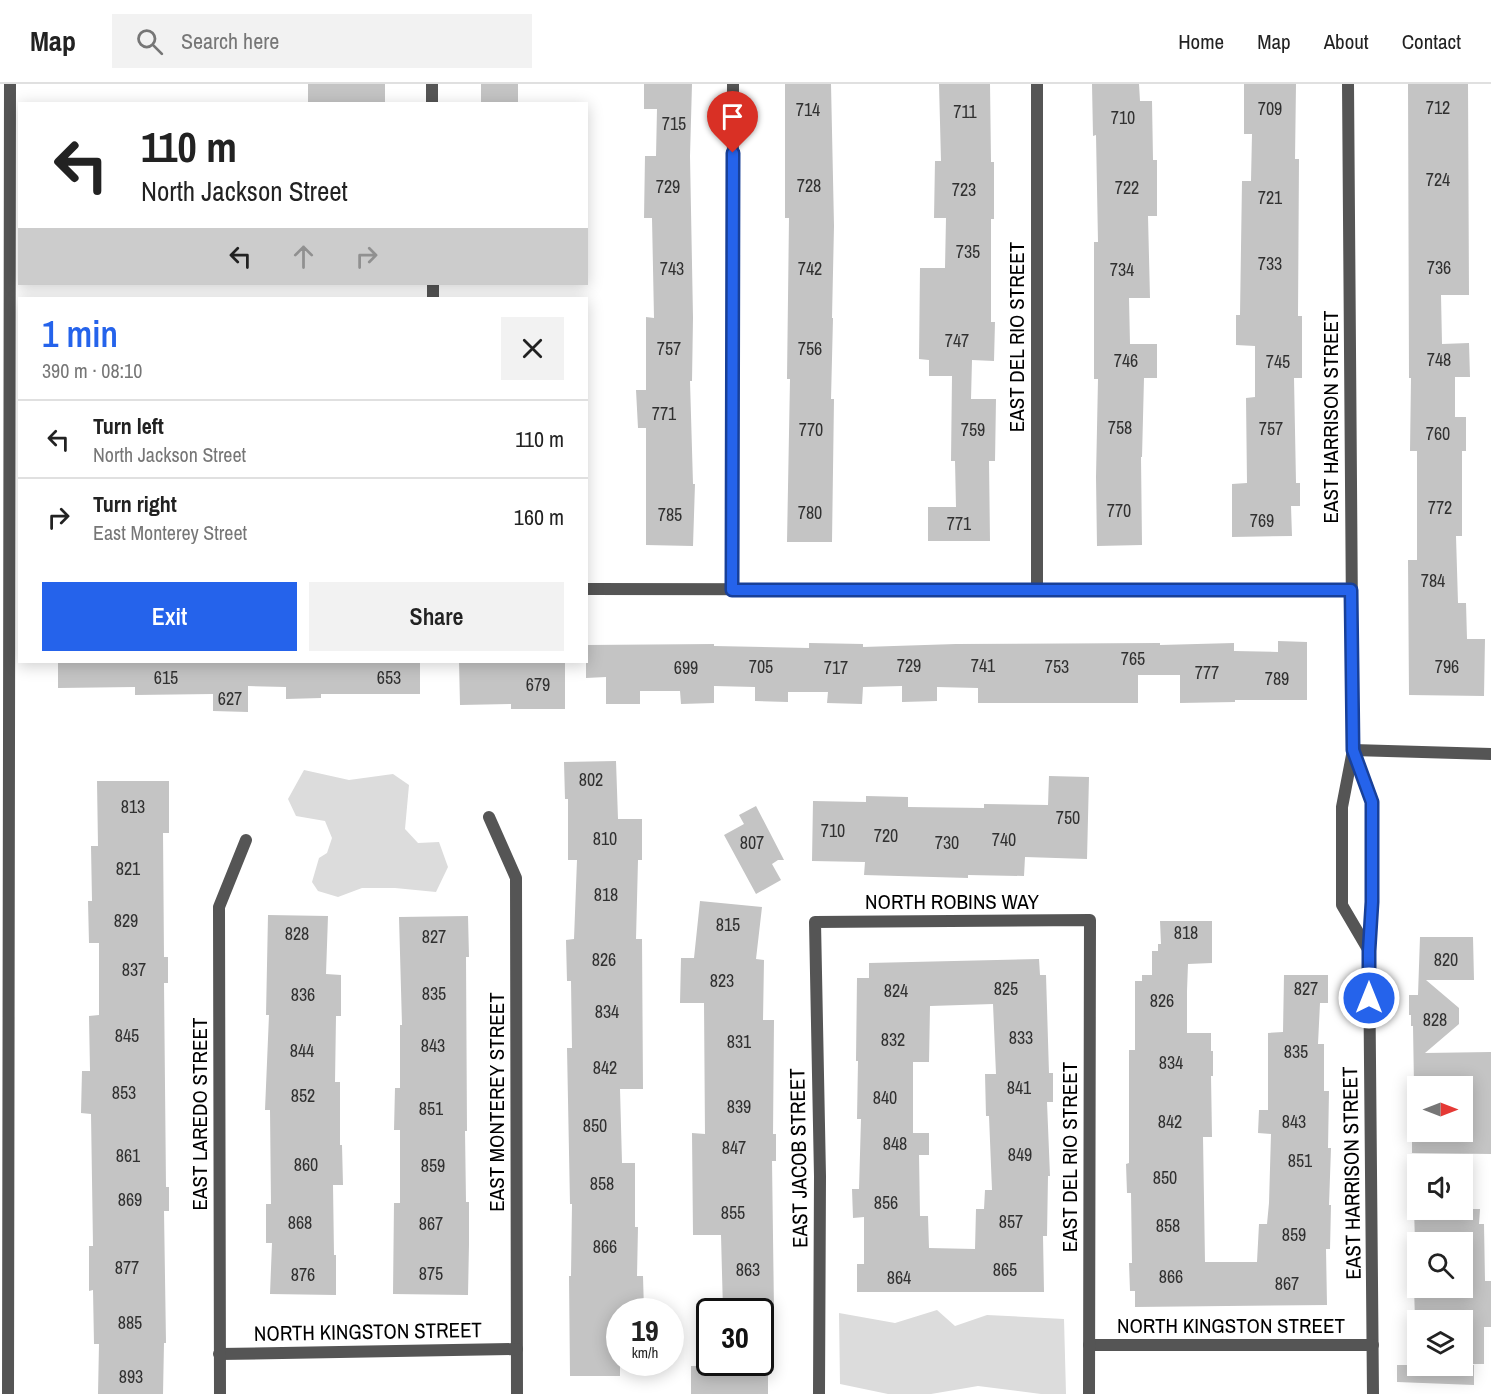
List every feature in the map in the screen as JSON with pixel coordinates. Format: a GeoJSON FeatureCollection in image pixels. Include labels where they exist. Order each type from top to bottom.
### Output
{"type":"FeatureCollection","features":[{"type":"Feature","properties":{"kind":"street"},"geometry":{"type":"LineString","coordinates":[[8,1394],[4,761],[15,588],[10,84]]}},
{"type":"Feature","properties":{"kind":"street"},"geometry":{"type":"LineString","coordinates":[[432,84],[432,102]]}},
{"type":"Feature","properties":{"kind":"street"},"geometry":{"type":"LineString","coordinates":[[732,590],[733,84]]}},
{"type":"Feature","properties":{"kind":"street","name":"EAST DEL RIO STREET"},"geometry":{"type":"LineString","coordinates":[[1037,84],[1037,590]]}},
{"type":"Feature","properties":{"kind":"street","name":"EAST HARRISON STREET"},"geometry":{"type":"LineString","coordinates":[[1348,84],[1353,750],[1342,807],[1342,905],[1369,951]]}},
{"type":"Feature","properties":{"kind":"street"},"geometry":{"type":"LineString","coordinates":[[588,589],[1351,590]]}},
{"type":"Feature","properties":{"kind":"street"},"geometry":{"type":"LineString","coordinates":[[1353,750],[1491,754]]}},
{"type":"Feature","properties":{"kind":"street","name":"EAST HARRISON STREET"},"geometry":{"type":"LineString","coordinates":[[1353,750],[1372,802],[1372,902],[1369,951],[1373,1394]]}},
{"type":"Feature","properties":{"kind":"street","name":"EAST MONTEREY STREET"},"geometry":{"type":"LineString","coordinates":[[489,817],[516,878],[517,1394]]}},
{"type":"Feature","properties":{"kind":"street","name":"EAST LAREDO STREET"},"geometry":{"type":"LineString","coordinates":[[220,1394],[219,907],[246,840]]}},
{"type":"Feature","properties":{"kind":"street","name":"EAST DEL RIO STREET"},"geometry":{"type":"LineString","coordinates":[[1089,1394],[1090,920]]}},
{"type":"Feature","properties":{"kind":"street","name":"NORTH ROBINS WAY"},"geometry":{"type":"LineString","coordinates":[[815,922],[1090,920]]}},
{"type":"Feature","properties":{"kind":"street","name":"EAST JACOB STREET"},"geometry":{"type":"LineString","coordinates":[[815,922],[820,1176],[819,1394]]}},
{"type":"Feature","properties":{"kind":"street","name":"NORTH KINGSTON STREET"},"geometry":{"type":"LineString","coordinates":[[1089,1346],[1373,1345]]}},
{"type":"Feature","properties":{"kind":"street","name":"NORTH KINGSTON STREET"},"geometry":{"type":"LineString","coordinates":[[219,1354],[517,1349]]}},
{"type":"Feature","properties":{"kind":"shaded area"},"geometry":{"type":"Polygon","coordinates":[[[304,770],[349,780],[393,774],[409,785],[405,829],[418,843],[439,842],[448,867],[436,892],[362,888],[338,897],[318,891],[312,882],[319,858],[327,853],[332,838],[325,821],[296,816],[288,799],[304,770]]]}},
{"type":"Feature","properties":{"kind":"shaded area"},"geometry":{"type":"Polygon","coordinates":[[[937,1310],[955,1326],[987,1315],[1064,1319],[1066,1394],[1041,1394],[978,1386],[931,1394],[888,1394],[840,1384],[839,1313],[895,1323],[937,1310]]]}},
{"type":"Feature","properties":{"kind":"building"},"geometry":{"type":"Polygon","coordinates":[[[308,84],[385,84],[385,102],[308,102],[308,84]]]}},
{"type":"Feature","properties":{"kind":"building"},"geometry":{"type":"Polygon","coordinates":[[[481,84],[518,84],[518,102],[481,102],[481,84]]]}},
{"type":"Feature","properties":{"kind":"building"},"geometry":{"type":"Polygon","coordinates":[[[644,84],[692,84],[690,156],[693,318],[692,381],[690,381],[693,484],[695,484],[693,546],[646,545],[646,428],[638,428],[636,390],[646,390],[646,317],[654,318],[652,218],[644,218],[645,156],[656,156],[657,109],[644,109],[644,84]]]}},
{"type":"Feature","properties":{"kind":"building"},"geometry":{"type":"Polygon","coordinates":[[[785,84],[831,84],[834,226],[831,399],[834,399],[832,542],[787,542],[790,379],[787,379],[789,218],[785,218],[785,84]]]}},
{"type":"Feature","properties":{"kind":"building"},"geometry":{"type":"Polygon","coordinates":[[[939,84],[990,84],[991,162],[994,162],[994,219],[991,219],[991,322],[995,322],[994,361],[972,360],[971,399],[996,399],[995,461],[989,461],[990,541],[928,541],[928,507],[956,507],[955,461],[951,461],[952,376],[929,376],[929,360],[919,359],[920,268],[945,268],[946,218],[934,218],[935,161],[941,161],[939,84]]]}},
{"type":"Feature","properties":{"kind":"building"},"geometry":{"type":"Polygon","coordinates":[[[1092,84],[1139,84],[1140,101],[1152,101],[1153,160],[1157,160],[1157,216],[1148,216],[1150,298],[1129,298],[1130,344],[1157,344],[1157,378],[1144,378],[1141,457],[1142,545],[1097,546],[1098,379],[1094,379],[1094,242],[1098,242],[1096,135],[1093,136],[1092,84]]]}},
{"type":"Feature","properties":{"kind":"building"},"geometry":{"type":"Polygon","coordinates":[[[1244,84],[1296,84],[1295,159],[1299,159],[1298,316],[1302,316],[1302,378],[1294,378],[1296,483],[1300,483],[1300,506],[1291,506],[1292,536],[1232,537],[1232,484],[1247,483],[1246,398],[1255,397],[1255,346],[1236,345],[1236,315],[1240,315],[1242,181],[1251,181],[1252,134],[1244,134],[1244,84]]]}},
{"type":"Feature","properties":{"kind":"building"},"geometry":{"type":"Polygon","coordinates":[[[1408,84],[1468,84],[1469,295],[1441,295],[1442,344],[1469,343],[1470,377],[1455,377],[1455,417],[1466,417],[1466,451],[1462,451],[1462,536],[1456,536],[1458,603],[1466,603],[1467,639],[1485,639],[1484,696],[1409,695],[1408,560],[1417,560],[1417,451],[1410,451],[1408,84]]]}},
{"type":"Feature","properties":{"kind":"building"},"geometry":{"type":"Polygon","coordinates":[[[1278,641],[1307,642],[1307,700],[1180,703],[1180,675],[1138,675],[1138,703],[978,703],[978,688],[937,687],[937,701],[902,702],[902,686],[863,687],[862,704],[827,703],[828,692],[788,692],[788,702],[755,701],[755,687],[714,686],[714,703],[681,704],[680,691],[640,691],[640,704],[606,704],[606,677],[586,678],[588,645],[714,644],[714,646],[809,648],[809,643],[863,644],[863,647],[956,644],[1234,643],[1234,651],[1278,652],[1278,641]]]}},
{"type":"Feature","properties":{"kind":"building"},"geometry":{"type":"Polygon","coordinates":[[[58,663],[420,663],[420,694],[321,694],[321,698],[286,699],[286,687],[248,686],[248,712],[213,711],[213,694],[135,695],[135,687],[58,688],[58,663]]]}},
{"type":"Feature","properties":{"kind":"building"},"geometry":{"type":"Polygon","coordinates":[[[459,663],[565,663],[565,709],[511,709],[511,704],[460,705],[459,663]]]}},
{"type":"Feature","properties":{"kind":"building"},"geometry":{"type":"Polygon","coordinates":[[[616,761],[618,819],[642,819],[642,860],[638,860],[636,939],[642,939],[643,1089],[620,1089],[622,1163],[635,1163],[635,1227],[638,1227],[637,1276],[643,1276],[644,1298],[606,1298],[606,1376],[570,1376],[569,1276],[571,1276],[572,1204],[570,1204],[567,1048],[572,1048],[571,981],[567,981],[566,940],[574,939],[577,860],[568,860],[568,799],[565,799],[564,762],[616,761]]]}},
{"type":"Feature","properties":{"kind":"building"},"geometry":{"type":"Polygon","coordinates":[[[1049,776],[1089,777],[1087,859],[1025,857],[1024,876],[968,875],[968,878],[864,875],[865,862],[812,861],[813,801],[866,802],[866,796],[908,797],[908,807],[984,808],[984,804],[1048,805],[1049,776]]]}},
{"type":"Feature","properties":{"kind":"building"},"geometry":{"type":"Polygon","coordinates":[[[97,781],[169,781],[169,833],[163,833],[164,957],[168,957],[168,983],[164,983],[166,1187],[169,1187],[169,1211],[164,1211],[166,1343],[164,1343],[163,1394],[98,1394],[99,1344],[94,1344],[93,1290],[89,1291],[89,1246],[93,1246],[91,1114],[81,1113],[82,1071],[90,1071],[89,1016],[99,1015],[99,943],[89,943],[88,901],[92,901],[91,846],[98,846],[97,781]]]}},
{"type":"Feature","properties":{"kind":"building"},"geometry":{"type":"Polygon","coordinates":[[[756,806],[784,860],[778,860],[772,864],[781,880],[756,894],[724,835],[744,824],[739,815],[756,806]]]}},
{"type":"Feature","properties":{"kind":"building"},"geometry":{"type":"Polygon","coordinates":[[[700,901],[762,907],[756,959],[764,960],[763,1020],[774,1020],[773,1134],[776,1134],[776,1161],[772,1161],[774,1298],[723,1298],[721,1235],[693,1235],[692,1133],[705,1134],[704,1003],[680,1003],[681,958],[694,958],[700,901]]]}},
{"type":"Feature","properties":{"kind":"building"},"geometry":{"type":"Polygon","coordinates":[[[268,915],[328,916],[326,974],[341,975],[341,1016],[336,1016],[335,1082],[340,1082],[340,1145],[342,1145],[343,1185],[333,1185],[336,1295],[270,1294],[272,1243],[266,1243],[266,1204],[271,1204],[270,1110],[265,1110],[269,1015],[266,1015],[268,915]]]}},
{"type":"Feature","properties":{"kind":"building"},"geometry":{"type":"Polygon","coordinates":[[[468,916],[469,957],[466,957],[467,1131],[465,1131],[466,1202],[469,1202],[468,1295],[393,1294],[394,1203],[400,1203],[400,1130],[394,1130],[395,1088],[400,1088],[400,1025],[402,1025],[399,917],[468,916]]]}},
{"type":"Feature","properties":{"kind":"building"},"geometry":{"type":"Polygon","coordinates":[[[1160,921],[1212,921],[1212,963],[1188,964],[1187,991],[1187,1033],[1211,1033],[1211,1051],[1213,1051],[1212,1137],[1203,1137],[1205,1262],[1257,1262],[1259,1224],[1267,1224],[1269,1203],[1271,1134],[1258,1133],[1259,1110],[1268,1110],[1268,1033],[1283,1032],[1284,975],[1328,975],[1328,1003],[1320,1003],[1318,1044],[1324,1044],[1324,1091],[1329,1091],[1328,1148],[1331,1148],[1330,1249],[1326,1249],[1327,1305],[1135,1307],[1135,1291],[1130,1291],[1131,1193],[1127,1193],[1126,1164],[1129,1163],[1129,1050],[1135,1050],[1135,981],[1142,981],[1142,975],[1152,975],[1152,951],[1158,951],[1158,944],[1161,944],[1160,921]]]}},
{"type":"Feature","properties":{"kind":"building"},"geometry":{"type":"Polygon","coordinates":[[[1420,937],[1473,937],[1474,980],[1426,980],[1459,1008],[1459,1024],[1425,1053],[1491,1052],[1491,1154],[1412,1153],[1412,1142],[1473,1142],[1473,1076],[1414,1076],[1413,1026],[1411,1026],[1411,1015],[1409,1015],[1409,995],[1418,995],[1420,937]]]}},
{"type":"Feature","properties":{"kind":"building"},"geometry":{"type":"Polygon","coordinates":[[[1039,959],[1040,975],[1046,975],[1049,1073],[1053,1073],[1053,1102],[1047,1102],[1050,1176],[1048,1176],[1047,1236],[1043,1236],[1044,1292],[857,1292],[857,1264],[864,1264],[864,1217],[853,1218],[852,1189],[859,1189],[861,1119],[857,1119],[857,978],[869,978],[869,963],[1039,959]],[[993,1004],[930,1006],[929,1062],[913,1062],[913,1133],[929,1133],[929,1155],[919,1155],[920,1216],[928,1216],[929,1248],[975,1249],[976,1209],[984,1209],[985,1190],[992,1190],[985,1074],[996,1074],[993,1004]]]}},
{"type":"Feature","properties":{"kind":"building"},"geometry":{"type":"Polygon","coordinates":[[[1473,1209],[1480,1209],[1479,1224],[1484,1224],[1485,1281],[1491,1281],[1491,1327],[1484,1327],[1484,1364],[1473,1364],[1473,1310],[1415,1310],[1414,1298],[1473,1298],[1473,1232],[1415,1232],[1414,1220],[1473,1220],[1473,1209]]]}},
{"type":"Feature","properties":{"kind":"building"},"geometry":{"type":"Polygon","coordinates":[[[1397,1365],[1407,1365],[1407,1376],[1473,1376],[1474,1365],[1474,1385],[1397,1382],[1397,1365]]]}},
{"type":"Feature","properties":{"kind":"building"},"geometry":{"type":"Polygon","coordinates":[[[691,1366],[696,1366],[696,1376],[768,1376],[768,1394],[691,1394],[691,1366]]]}},
{"type":"Feature","properties":{"kind":"route"},"geometry":{"type":"LineString","coordinates":[[733,153],[732,590],[1351,590],[1353,750],[1372,802],[1369,998]]}}]}
